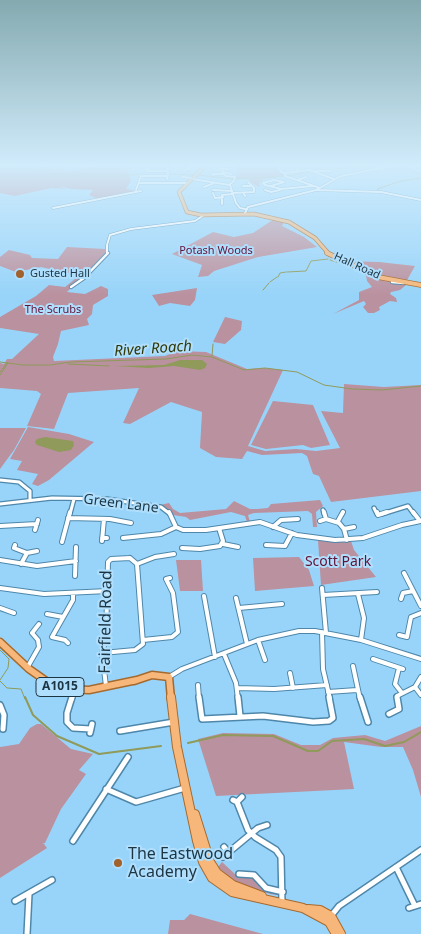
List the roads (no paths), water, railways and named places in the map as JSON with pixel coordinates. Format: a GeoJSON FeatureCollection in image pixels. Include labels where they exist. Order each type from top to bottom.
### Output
{"type":"FeatureCollection","features":[{"type":"Feature","properties":{"kind":"main road"},"geometry":{"type":"LineString","coordinates":[[185,208],[186,210],[196,214],[204,215]]}},
{"type":"Feature","properties":{"kind":"main road","name":"Hall Road"},"geometry":{"type":"LineString","coordinates":[[204,215],[245,211],[293,223],[315,238],[328,254],[378,277],[404,283],[421,284]]}},
{"type":"Feature","properties":{"kind":"main road","name":"A1015"},"geometry":{"type":"LineString","coordinates":[[0,642],[27,668],[49,683],[74,690],[89,690],[166,676]]}},
{"type":"Feature","properties":{"kind":"main road"},"geometry":{"type":"LineString","coordinates":[[166,676],[175,722],[177,747],[200,853],[205,867],[212,878],[232,892],[320,910],[341,934]]}},
{"type":"Feature","properties":{"kind":"street"},"geometry":{"type":"LineString","coordinates":[[240,208],[245,211],[248,208]]}},
{"type":"Feature","properties":{"kind":"street"},"geometry":{"type":"LineString","coordinates":[[71,287],[84,278],[91,269],[105,258],[108,253],[107,245],[110,235],[131,230],[195,221],[204,215]]}},
{"type":"Feature","properties":{"kind":"street"},"geometry":{"type":"LineString","coordinates":[[392,282],[404,283]]}},
{"type":"Feature","properties":{"kind":"street"},"geometry":{"type":"LineString","coordinates":[[0,480],[19,482],[30,491],[30,499]]}},
{"type":"Feature","properties":{"kind":"street"},"geometry":{"type":"LineString","coordinates":[[62,542],[74,498]]}},
{"type":"Feature","properties":{"kind":"street","name":"Green Lane"},"geometry":{"type":"LineString","coordinates":[[0,505],[30,499],[107,499],[161,507],[169,512],[176,527]]}},
{"type":"Feature","properties":{"kind":"street"},"geometry":{"type":"LineString","coordinates":[[374,508],[378,515],[408,506],[412,502]]}},
{"type":"Feature","properties":{"kind":"street"},"geometry":{"type":"LineString","coordinates":[[123,538],[164,533],[176,527],[189,531],[256,522],[292,533],[317,538],[347,540],[370,536],[420,521],[408,506]]}},
{"type":"Feature","properties":{"kind":"street"},"geometry":{"type":"LineString","coordinates":[[323,510],[326,519]]}},
{"type":"Feature","properties":{"kind":"street"},"geometry":{"type":"LineString","coordinates":[[338,522],[343,512]]}},
{"type":"Feature","properties":{"kind":"street"},"geometry":{"type":"LineString","coordinates":[[68,518],[104,518],[131,523]]}},
{"type":"Feature","properties":{"kind":"street"},"geometry":{"type":"LineString","coordinates":[[104,518],[102,539],[107,538]]}},
{"type":"Feature","properties":{"kind":"street"},"geometry":{"type":"LineString","coordinates":[[274,526],[281,520],[298,519]]}},
{"type":"Feature","properties":{"kind":"street"},"geometry":{"type":"LineString","coordinates":[[320,521],[326,519],[338,522],[344,529],[347,540]]}},
{"type":"Feature","properties":{"kind":"street"},"geometry":{"type":"LineString","coordinates":[[0,526],[37,522],[35,530]]}},
{"type":"Feature","properties":{"kind":"street"},"geometry":{"type":"LineString","coordinates":[[219,528],[222,544]]}},
{"type":"Feature","properties":{"kind":"street"},"geometry":{"type":"LineString","coordinates":[[344,529],[354,528]]}},
{"type":"Feature","properties":{"kind":"street"},"geometry":{"type":"LineString","coordinates":[[266,544],[284,546],[292,533]]}},
{"type":"Feature","properties":{"kind":"street"},"geometry":{"type":"LineString","coordinates":[[184,546],[216,547],[222,544],[238,547]]}},
{"type":"Feature","properties":{"kind":"street"},"geometry":{"type":"LineString","coordinates":[[15,546],[14,548],[27,554],[37,551]]}},
{"type":"Feature","properties":{"kind":"street"},"geometry":{"type":"LineString","coordinates":[[75,576],[76,547]]}},
{"type":"Feature","properties":{"kind":"street"},"geometry":{"type":"LineString","coordinates":[[21,564],[27,554]]}},
{"type":"Feature","properties":{"kind":"street"},"geometry":{"type":"LineString","coordinates":[[102,653],[138,649],[142,646],[137,564],[174,554]]}},
{"type":"Feature","properties":{"kind":"street","name":"Fairfield Road"},"geometry":{"type":"LineString","coordinates":[[106,687],[102,653],[106,637],[107,564],[111,559],[130,558],[137,564]]}},
{"type":"Feature","properties":{"kind":"street"},"geometry":{"type":"LineString","coordinates":[[0,560],[44,566],[76,561]]}},
{"type":"Feature","properties":{"kind":"street"},"geometry":{"type":"LineString","coordinates":[[404,573],[413,591],[419,596],[421,606]]}},
{"type":"Feature","properties":{"kind":"street"},"geometry":{"type":"LineString","coordinates":[[143,640],[172,637],[177,634],[173,592],[166,578],[170,578]]}},
{"type":"Feature","properties":{"kind":"street"},"geometry":{"type":"LineString","coordinates":[[0,588],[44,594],[108,591]]}},
{"type":"Feature","properties":{"kind":"street"},"geometry":{"type":"LineString","coordinates":[[198,685],[201,719],[272,716],[313,722],[329,721],[333,717],[323,664],[322,588]]}},
{"type":"Feature","properties":{"kind":"street"},"geometry":{"type":"LineString","coordinates":[[401,599],[403,593],[413,591]]}},
{"type":"Feature","properties":{"kind":"street"},"geometry":{"type":"LineString","coordinates":[[322,594],[377,592]]}},
{"type":"Feature","properties":{"kind":"street"},"geometry":{"type":"LineString","coordinates":[[68,643],[65,640],[52,637],[73,600],[73,594]]}},
{"type":"Feature","properties":{"kind":"street"},"geometry":{"type":"LineString","coordinates":[[358,594],[364,618],[361,640]]}},
{"type":"Feature","properties":{"kind":"street"},"geometry":{"type":"LineString","coordinates":[[204,596],[215,657]]}},
{"type":"Feature","properties":{"kind":"street"},"geometry":{"type":"LineString","coordinates":[[236,598],[247,644]]}},
{"type":"Feature","properties":{"kind":"street"},"geometry":{"type":"LineString","coordinates":[[239,608],[282,604]]}},
{"type":"Feature","properties":{"kind":"street"},"geometry":{"type":"LineString","coordinates":[[0,608],[14,613]]}},
{"type":"Feature","properties":{"kind":"street"},"geometry":{"type":"LineString","coordinates":[[399,635],[408,637],[411,617],[421,613]]}},
{"type":"Feature","properties":{"kind":"street"},"geometry":{"type":"LineString","coordinates":[[47,614],[63,617]]}},
{"type":"Feature","properties":{"kind":"street"},"geometry":{"type":"LineString","coordinates":[[27,668],[39,647],[38,640],[32,633],[38,624]]}},
{"type":"Feature","properties":{"kind":"street"},"geometry":{"type":"LineString","coordinates":[[166,676],[258,640],[290,632],[324,632],[361,640],[421,659]]}},
{"type":"Feature","properties":{"kind":"street"},"geometry":{"type":"LineString","coordinates":[[258,640],[263,657]]}},
{"type":"Feature","properties":{"kind":"street"},"geometry":{"type":"LineString","coordinates":[[224,654],[233,672],[240,716]]}},
{"type":"Feature","properties":{"kind":"street"},"geometry":{"type":"LineString","coordinates":[[376,661],[401,668],[395,684],[402,693]]}},
{"type":"Feature","properties":{"kind":"street"},"geometry":{"type":"LineString","coordinates":[[355,667],[357,690],[368,719]]}},
{"type":"Feature","properties":{"kind":"street"},"geometry":{"type":"LineString","coordinates":[[290,673],[293,688]]}},
{"type":"Feature","properties":{"kind":"street"},"geometry":{"type":"LineString","coordinates":[[390,712],[399,709],[396,698],[415,687],[421,677]]}},
{"type":"Feature","properties":{"kind":"street"},"geometry":{"type":"LineString","coordinates":[[237,688],[293,688],[327,685]]}},
{"type":"Feature","properties":{"kind":"street"},"geometry":{"type":"LineString","coordinates":[[415,687],[421,695]]}},
{"type":"Feature","properties":{"kind":"street"},"geometry":{"type":"LineString","coordinates":[[74,690],[67,713],[67,722],[73,728],[91,729]]}},
{"type":"Feature","properties":{"kind":"street"},"geometry":{"type":"LineString","coordinates":[[328,692],[357,690]]}},
{"type":"Feature","properties":{"kind":"street"},"geometry":{"type":"LineString","coordinates":[[0,705],[4,714],[3,729]]}},
{"type":"Feature","properties":{"kind":"street"},"geometry":{"type":"LineString","coordinates":[[120,731],[175,722]]}},
{"type":"Feature","properties":{"kind":"street"},"geometry":{"type":"LineString","coordinates":[[73,841],[128,757]]}},
{"type":"Feature","properties":{"kind":"street"},"geometry":{"type":"LineString","coordinates":[[106,789],[136,802],[186,788]]}},
{"type":"Feature","properties":{"kind":"street"},"geometry":{"type":"LineString","coordinates":[[242,797],[235,801],[251,834],[280,855],[282,903]]}},
{"type":"Feature","properties":{"kind":"street"},"geometry":{"type":"LineString","coordinates":[[223,857],[262,826],[267,825]]}},
{"type":"Feature","properties":{"kind":"street"},"geometry":{"type":"LineString","coordinates":[[224,847],[228,852]]}},
{"type":"Feature","properties":{"kind":"street"},"geometry":{"type":"LineString","coordinates":[[332,924],[339,906],[421,850]]}},
{"type":"Feature","properties":{"kind":"street"},"geometry":{"type":"LineString","coordinates":[[396,867],[418,905],[409,908]]}},
{"type":"Feature","properties":{"kind":"street"},"geometry":{"type":"LineString","coordinates":[[239,874],[254,875],[266,888],[283,892]]}},
{"type":"Feature","properties":{"kind":"street"},"geometry":{"type":"LineString","coordinates":[[15,901],[52,880]]}},
{"type":"Feature","properties":{"kind":"street"},"geometry":{"type":"LineString","coordinates":[[27,934],[29,894]]}},
{"type":"Feature","properties":{"kind":"waterway"},"geometry":{"type":"LineString","coordinates":[[287,272],[306,271],[311,261],[328,259]]}},
{"type":"Feature","properties":{"kind":"waterway"},"geometry":{"type":"LineString","coordinates":[[330,260],[343,264]]}},
{"type":"Feature","properties":{"kind":"waterway"},"geometry":{"type":"LineString","coordinates":[[278,277],[280,273],[286,272]]}},
{"type":"Feature","properties":{"kind":"waterway"},"geometry":{"type":"LineString","coordinates":[[270,282],[277,277]]}},
{"type":"Feature","properties":{"kind":"waterway"},"geometry":{"type":"LineString","coordinates":[[263,290],[269,283]]}},
{"type":"Feature","properties":{"kind":"waterway"},"geometry":{"type":"LineString","coordinates":[[212,356],[213,344]]}},
{"type":"Feature","properties":{"kind":"waterway","name":"River Roach"},"geometry":{"type":"LineString","coordinates":[[8,363],[50,365],[71,362],[166,359],[192,355],[212,357],[244,370],[265,368],[297,372],[324,385],[352,389],[382,390],[421,386]]}},
{"type":"Feature","properties":{"kind":"waterway","name":"River Roach"},"geometry":{"type":"LineString","coordinates":[[0,362],[8,363]]}},
{"type":"Feature","properties":{"kind":"waterway"},"geometry":{"type":"LineString","coordinates":[[0,372],[7,363]]}},
{"type":"Feature","properties":{"kind":"waterway"},"geometry":{"type":"LineString","coordinates":[[0,375],[8,363]]}},
{"type":"Feature","properties":{"kind":"waterway","name":"River Roach"},"geometry":{"type":"LineString","coordinates":[[68,364],[109,366]]}},
{"type":"Feature","properties":{"kind":"waterway"},"geometry":{"type":"LineString","coordinates":[[0,650],[9,659],[8,668],[0,680]]}},
{"type":"Feature","properties":{"kind":"waterway"},"geometry":{"type":"LineString","coordinates":[[0,681],[7,688],[21,689],[25,699]]}},
{"type":"Feature","properties":{"kind":"waterway"},"geometry":{"type":"LineString","coordinates":[[25,697],[33,715],[57,736],[99,754],[161,746]]}},
{"type":"Feature","properties":{"kind":"waterway"},"geometry":{"type":"LineString","coordinates":[[188,743],[223,735],[273,736],[308,751],[318,751],[332,741],[364,739],[385,746],[404,742],[421,732]]}},
{"type":"Feature","properties":{"kind":"place","name":"Gusted Hall"},"geometry":{"type":"Point","coordinates":[20,274]}},
{"type":"Feature","properties":{"kind":"place","name":"The Eastwood Academy"},"geometry":{"type":"Point","coordinates":[118,863]}},
{"type":"Feature","properties":{"kind":"park label","name":"Potash Woods"},"geometry":{"type":"Point","coordinates":[216,251]}},
{"type":"Feature","properties":{"kind":"park label","name":"The Scrubs"},"geometry":{"type":"Point","coordinates":[53,310]}},
{"type":"Feature","properties":{"kind":"park label","name":"Scott Park"},"geometry":{"type":"Point","coordinates":[338,562]}}]}
